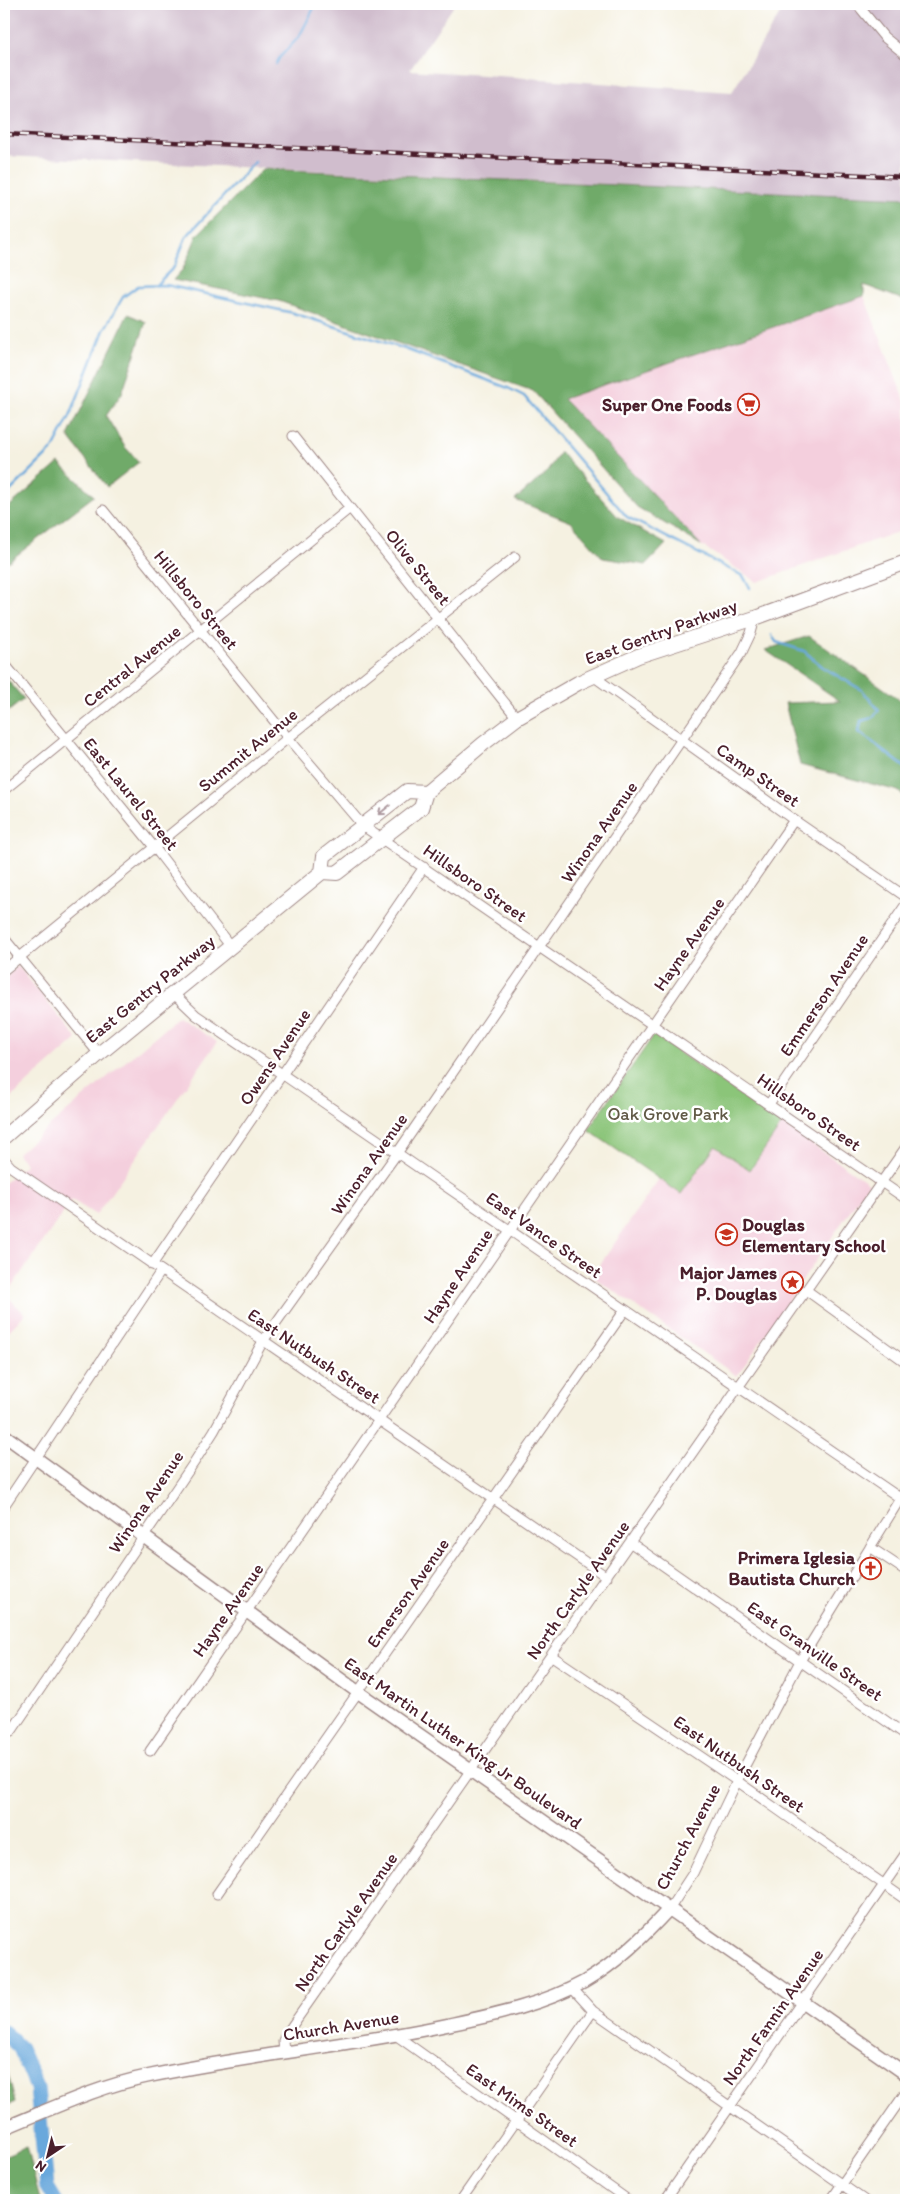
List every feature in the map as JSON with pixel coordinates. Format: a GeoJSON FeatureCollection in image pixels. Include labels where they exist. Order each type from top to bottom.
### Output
{"type":"FeatureCollection","features":[{"type":"Feature","properties":{"kind":"main road","name":"East Gentry Parkway"},"geometry":{"type":"LineString","coordinates":[[4,1137],[99,1054],[322,872],[337,873],[421,808],[426,792],[517,718],[593,676],[645,654],[755,618],[906,562]]}},
{"type":"Feature","properties":{"kind":"main road","name":"East Gentry Parkway"},"geometry":{"type":"LineString","coordinates":[[322,872],[324,856],[407,791],[426,792]]}},
{"type":"Feature","properties":{"kind":"main road","name":"East Martin Luther King Jr Boulevard"},"geometry":{"type":"LineString","coordinates":[[4,1435],[358,1692],[906,2074]]}},
{"type":"Feature","properties":{"kind":"main road","name":"Church Avenue"},"geometry":{"type":"LineString","coordinates":[[4,2128],[68,2102],[135,2079],[191,2068],[397,2036],[518,2008],[572,1988],[596,1974],[625,1953],[670,1908]]}},
{"type":"Feature","properties":{"kind":"street"},"geometry":{"type":"LineString","coordinates":[[857,4],[884,37],[906,55]]}},
{"type":"Feature","properties":{"kind":"street","name":"Olive Street"},"geometry":{"type":"LineString","coordinates":[[293,436],[517,718]]}},
{"type":"Feature","properties":{"kind":"street","name":"Central Avenue"},"geometry":{"type":"LineString","coordinates":[[4,790],[201,632],[350,508]]}},
{"type":"Feature","properties":{"kind":"street","name":"Hillsboro Street"},"geometry":{"type":"LineString","coordinates":[[102,510],[288,738],[363,826],[654,1024],[906,1199]]}},
{"type":"Feature","properties":{"kind":"street","name":"Summit Avenue"},"geometry":{"type":"LineString","coordinates":[[4,970],[288,738],[516,557]]}},
{"type":"Feature","properties":{"kind":"street","name":"Winona Avenue"},"geometry":{"type":"LineString","coordinates":[[11,1732],[214,1431],[263,1341],[398,1152],[742,652],[751,633],[755,618]]}},
{"type":"Feature","properties":{"kind":"street","name":"East Laurel Street"},"geometry":{"type":"LineString","coordinates":[[4,663],[154,847],[231,947]]}},
{"type":"Feature","properties":{"kind":"street","name":"Camp Street"},"geometry":{"type":"LineString","coordinates":[[593,676],[682,741],[906,897]]}},
{"type":"Feature","properties":{"kind":"street","name":"Hayne Avenue"},"geometry":{"type":"LineString","coordinates":[[150,1752],[794,820]]}},
{"type":"Feature","properties":{"kind":"street","name":"Owens Avenue"},"geometry":{"type":"LineString","coordinates":[[152,1265],[424,867]]}},
{"type":"Feature","properties":{"kind":"street","name":"Emmerson Avenue"},"geometry":{"type":"LineString","coordinates":[[769,1104],[906,904]]}},
{"type":"Feature","properties":{"kind":"street"},"geometry":{"type":"LineString","coordinates":[[4,938],[99,1054]]}},
{"type":"Feature","properties":{"kind":"street","name":"East Vance Street"},"geometry":{"type":"LineString","coordinates":[[174,994],[196,1015],[900,1498]]}},
{"type":"Feature","properties":{"kind":"street","name":"North Carlyle Avenue"},"geometry":{"type":"LineString","coordinates":[[284,2053],[283,2041],[285,2036],[472,1771],[906,1147]]}},
{"type":"Feature","properties":{"kind":"street","name":"East Nutbush Street"},"geometry":{"type":"LineString","coordinates":[[4,1159],[11,1167],[152,1265],[607,1577]]}},
{"type":"Feature","properties":{"kind":"street"},"geometry":{"type":"LineString","coordinates":[[4,1506],[161,1271]]}},
{"type":"Feature","properties":{"kind":"street"},"geometry":{"type":"LineString","coordinates":[[806,1290],[903,1360]]}},
{"type":"Feature","properties":{"kind":"street","name":"Emerson Avenue"},"geometry":{"type":"LineString","coordinates":[[217,1894],[625,1310]]}},
{"type":"Feature","properties":{"kind":"street","name":"Church Avenue"},"geometry":{"type":"LineString","coordinates":[[670,1908],[693,1873],[737,1781],[800,1661],[906,1489]]}},
{"type":"Feature","properties":{"kind":"street","name":"East Granville Street"},"geometry":{"type":"LineString","coordinates":[[631,1543],[906,1735]]}},
{"type":"Feature","properties":{"kind":"street"},"geometry":{"type":"LineString","coordinates":[[870,1546],[906,1571]]}},
{"type":"Feature","properties":{"kind":"street","name":"East Nutbush Street"},"geometry":{"type":"LineString","coordinates":[[552,1656],[737,1781],[906,1900]]}},
{"type":"Feature","properties":{"kind":"street","name":"North Fannin Avenue"},"geometry":{"type":"LineString","coordinates":[[665,2200],[804,2002],[906,1852]]}},
{"type":"Feature","properties":{"kind":"street"},"geometry":{"type":"LineString","coordinates":[[572,1988],[593,2011],[864,2200]]}},
{"type":"Feature","properties":{"kind":"street"},"geometry":{"type":"LineString","coordinates":[[462,2200],[593,2011]]}},
{"type":"Feature","properties":{"kind":"street","name":"East Mims Street"},"geometry":{"type":"LineString","coordinates":[[397,2036],[628,2200]]}},
{"type":"Feature","properties":{"kind":"street"},"geometry":{"type":"LineString","coordinates":[[831,2200],[906,2092]]}},
{"type":"Feature","properties":{"kind":"shaded area"},"geometry":{"type":"Polygon","coordinates":[[[4,4],[455,4],[410,70],[732,92],[786,4],[906,4],[906,198],[4,156],[4,4]]]}},
{"type":"Feature","properties":{"kind":"shaded area"},"geometry":{"type":"Polygon","coordinates":[[[864,296],[906,404],[906,529],[757,582],[701,545],[563,399],[864,296]]]}},
{"type":"Feature","properties":{"kind":"shaded area"},"geometry":{"type":"Polygon","coordinates":[[[18,966],[77,1039],[4,1104],[4,979],[18,966]]]}},
{"type":"Feature","properties":{"kind":"shaded area"},"geometry":{"type":"Polygon","coordinates":[[[178,1017],[217,1042],[96,1215],[72,1200],[6,1295],[25,1314],[4,1336],[4,1183],[26,1164],[17,1154],[178,1017]]]}},
{"type":"Feature","properties":{"kind":"shaded area","name":"Douglas Elementary School"},"geometry":{"type":"Polygon","coordinates":[[[782,1124],[869,1183],[737,1376],[592,1276],[659,1179],[681,1194],[715,1146],[750,1170],[782,1124]]]}},
{"type":"Feature","properties":{"kind":"green space"},"geometry":{"type":"Polygon","coordinates":[[[263,169],[906,198],[906,301],[864,285],[864,296],[563,399],[701,545],[637,507],[533,391],[279,301],[173,280],[183,269],[197,235],[263,169]]]}},
{"type":"Feature","properties":{"kind":"green space"},"geometry":{"type":"Polygon","coordinates":[[[128,314],[146,322],[122,393],[106,416],[125,447],[139,462],[107,487],[68,436],[128,314]]]}},
{"type":"Feature","properties":{"kind":"green space"},"geometry":{"type":"Polygon","coordinates":[[[560,452],[618,517],[666,544],[646,565],[603,558],[571,522],[515,500],[547,472],[560,452]]]}},
{"type":"Feature","properties":{"kind":"green space"},"geometry":{"type":"Polygon","coordinates":[[[59,463],[94,496],[4,565],[4,511],[59,463]]]}},
{"type":"Feature","properties":{"kind":"green space"},"geometry":{"type":"Polygon","coordinates":[[[809,636],[906,704],[906,797],[898,791],[800,765],[785,703],[840,701],[765,650],[809,636]]]}},
{"type":"Feature","properties":{"kind":"green space"},"geometry":{"type":"Polygon","coordinates":[[[4,676],[24,699],[4,715],[4,676]]]}},
{"type":"Feature","properties":{"kind":"green space","name":"Oak Grove Park"},"geometry":{"type":"Polygon","coordinates":[[[654,1035],[782,1124],[750,1170],[715,1146],[681,1194],[588,1130],[654,1035]]]}},
{"type":"Feature","properties":{"kind":"green space"},"geometry":{"type":"Polygon","coordinates":[[[4,2058],[15,2102],[4,2107],[4,2058]]]}},
{"type":"Feature","properties":{"kind":"green space"},"geometry":{"type":"Polygon","coordinates":[[[27,2146],[40,2200],[4,2200],[4,2156],[27,2146]]]}},
{"type":"Feature","properties":{"kind":"waterway"},"geometry":{"type":"LineString","coordinates":[[276,64],[299,37],[316,4]]}},
{"type":"Feature","properties":{"kind":"waterway"},"geometry":{"type":"LineString","coordinates":[[157,284],[174,267],[186,237],[255,162]]}},
{"type":"Feature","properties":{"kind":"waterway"},"geometry":{"type":"LineString","coordinates":[[4,497],[53,449],[70,416],[104,330],[123,297],[138,286],[166,285],[293,313],[405,349],[508,388],[524,396],[627,517],[743,576],[750,588]]}},
{"type":"Feature","properties":{"kind":"waterway"},"geometry":{"type":"LineString","coordinates":[[772,635],[776,642],[804,651],[824,668],[862,690],[879,710],[872,718],[861,721],[859,732],[906,768]]}},
{"type":"Feature","properties":{"kind":"waterway"},"geometry":{"type":"LineString","coordinates":[[4,2032],[20,2048],[37,2088],[47,2187],[55,2200]]}},
{"type":"Feature","properties":{"kind":"railway"},"geometry":{"type":"LineString","coordinates":[[4,134],[906,177]]}},
{"type":"Feature","properties":{"kind":"place","name":"Super One Foods"},"geometry":{"type":"Point","coordinates":[748,405]}},
{"type":"Feature","properties":{"kind":"place","name":"Douglas Elementary School"},"geometry":{"type":"Point","coordinates":[726,1235]}},
{"type":"Feature","properties":{"kind":"place","name":"Major James P. Douglas"},"geometry":{"type":"Point","coordinates":[793,1283]}},
{"type":"Feature","properties":{"kind":"place","name":"Primera Iglesia Bautista Church"},"geometry":{"type":"Point","coordinates":[871,1568]}}]}
